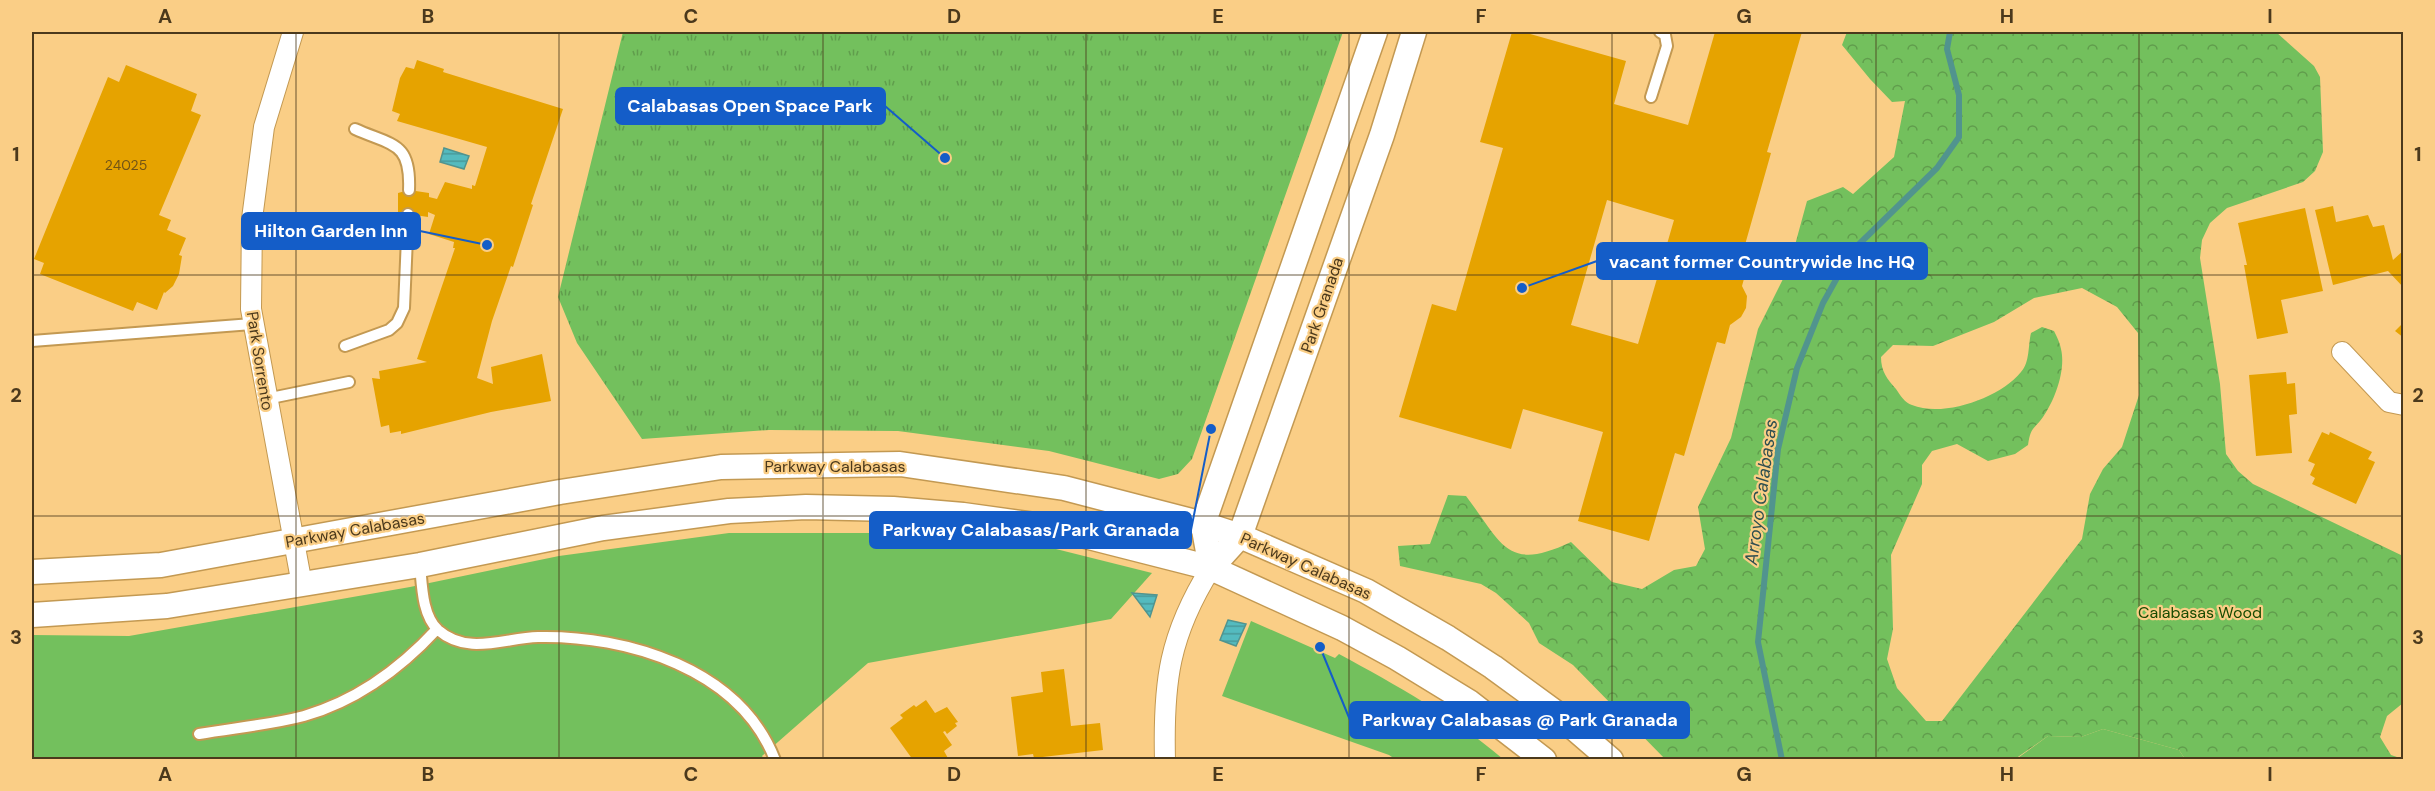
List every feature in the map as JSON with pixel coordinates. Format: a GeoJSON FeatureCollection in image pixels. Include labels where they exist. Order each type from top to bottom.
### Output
{"type":"FeatureCollection","features":[{"type":"Feature","properties":{"kind":"street","name":"Park Sorrento"},"geometry":{"type":"LineString","coordinates":[[293,32],[264,127],[252,219],[252,324],[302,585]]}},
{"type":"Feature","properties":{"kind":"street"},"geometry":{"type":"LineString","coordinates":[[1210,568],[1203,524],[1375,32]]}},
{"type":"Feature","properties":{"kind":"street","name":"Park Granada"},"geometry":{"type":"LineString","coordinates":[[1165,759],[1164,706],[1172,651],[1193,597],[1210,568],[1240,536],[1382,135],[1414,32]]}},
{"type":"Feature","properties":{"kind":"street"},"geometry":{"type":"LineString","coordinates":[[2342,352],[2389,402],[2403,405]]}},
{"type":"Feature","properties":{"kind":"street","name":"Parkway Calabasas"},"geometry":{"type":"LineString","coordinates":[[32,572],[161,565],[560,492],[721,467],[900,464],[1064,488],[1203,524],[1240,536],[1366,591],[1448,638],[1493,667],[1560,716],[1611,759]]}},
{"type":"Feature","properties":{"kind":"street"},"geometry":{"type":"LineString","coordinates":[[32,615],[167,606],[420,565],[603,528],[729,511],[806,507],[893,508],[1050,527],[1210,568],[1342,628],[1397,658],[1469,702],[1544,759]]}},
{"type":"Feature","properties":{"kind":"lane"},"geometry":{"type":"LineString","coordinates":[[1651,97],[1667,46],[1665,35],[1660,32]]}},
{"type":"Feature","properties":{"kind":"lane"},"geometry":{"type":"LineString","coordinates":[[355,129],[399,148],[410,167],[409,190]]}},
{"type":"Feature","properties":{"kind":"lane"},"geometry":{"type":"LineString","coordinates":[[345,346],[389,330],[397,323],[404,308],[408,214]]}},
{"type":"Feature","properties":{"kind":"lane"},"geometry":{"type":"LineString","coordinates":[[32,341],[252,324]]}},
{"type":"Feature","properties":{"kind":"lane"},"geometry":{"type":"LineString","coordinates":[[266,399],[349,382]]}},
{"type":"Feature","properties":{"kind":"lane"},"geometry":{"type":"LineString","coordinates":[[420,565],[425,604],[430,618],[437,629],[460,642],[486,646],[536,637],[576,638],[620,644],[659,655],[694,671],[732,700],[755,724],[775,759]]}},
{"type":"Feature","properties":{"kind":"lane"},"geometry":{"type":"LineString","coordinates":[[199,734],[304,716],[354,696],[396,669],[437,629]]}},
{"type":"Feature","properties":{"kind":"green space"},"geometry":{"type":"Polygon","coordinates":[[[623,32],[1343,32],[1192,459],[1178,474],[1159,479],[1049,451],[898,431],[769,430],[642,439],[577,343],[558,297],[623,32]]]}},
{"type":"Feature","properties":{"kind":"green space","name":"Calabasas Wood"},"geometry":{"type":"Polygon","coordinates":[[[1847,32],[2276,32],[2314,66],[2320,77],[2323,152],[2315,171],[2303,182],[2227,208],[2210,223],[2202,240],[2200,258],[2220,384],[2226,454],[2238,471],[2253,484],[2403,556],[2403,703],[2387,716],[2380,737],[2391,755],[2403,759],[2185,759],[2179,750],[2103,729],[2081,737],[2048,736],[2015,759],[1665,759],[1573,665],[1539,643],[1529,623],[1496,593],[1481,584],[1400,566],[1398,546],[1430,544],[1448,495],[1466,496],[1488,527],[1508,548],[1519,553],[1532,554],[1549,551],[1571,542],[1612,582],[1642,589],[1674,570],[1696,566],[1705,549],[1698,507],[1731,438],[1758,329],[1789,267],[1807,201],[1843,187],[1853,194],[1894,157],[1905,101],[1892,102],[1842,45],[1847,32]],[[2082,288],[2034,298],[1994,322],[1933,346],[1893,345],[1881,357],[1885,374],[1905,401],[1912,405],[1939,409],[1970,403],[1999,390],[2012,381],[2026,363],[2031,333],[2042,327],[2054,331],[2060,344],[2062,357],[2061,375],[2055,394],[2043,417],[2031,431],[2028,445],[2015,454],[1988,461],[1957,444],[1932,451],[1922,465],[1922,484],[1891,555],[1893,629],[1887,659],[1897,688],[1926,721],[1942,721],[2082,539],[2090,494],[2103,469],[2122,447],[2139,395],[2138,333],[2117,307],[2082,288]]]}},
{"type":"Feature","properties":{"kind":"green space"},"geometry":{"type":"Polygon","coordinates":[[[729,533],[941,533],[1056,549],[1152,573],[1111,619],[868,663],[762,756],[764,759],[32,760],[32,635],[129,636],[410,587],[559,556],[729,533]]]}},
{"type":"Feature","properties":{"kind":"green space"},"geometry":{"type":"Polygon","coordinates":[[[1251,621],[1335,658],[1339,654],[1445,715],[1503,759],[1395,759],[1222,696],[1251,621]]]}},
{"type":"Feature","properties":{"kind":"green space"},"geometry":{"type":"Polygon","coordinates":[[[2103,729],[2179,750],[2185,759],[2015,760],[2048,736],[2081,737],[2103,729]]]}},
{"type":"Feature","properties":{"kind":"water"},"geometry":{"type":"Polygon","coordinates":[[[444,148],[469,156],[464,169],[440,162],[444,148]]]}},
{"type":"Feature","properties":{"kind":"water"},"geometry":{"type":"Polygon","coordinates":[[[1132,593],[1157,595],[1150,617],[1132,593]]]}},
{"type":"Feature","properties":{"kind":"water"},"geometry":{"type":"Polygon","coordinates":[[[1228,620],[1246,624],[1236,646],[1220,640],[1228,620]]]}},
{"type":"Feature","properties":{"kind":"building"},"geometry":{"type":"Polygon","coordinates":[[[1512,32],[1523,32],[1626,61],[1614,104],[1688,125],[1715,32],[1802,32],[1767,152],[1771,153],[1739,266],[1747,268],[1742,286],[1747,296],[1746,308],[1741,317],[1730,325],[1725,344],[1717,342],[1684,456],[1675,453],[1649,541],[1578,521],[1603,432],[1523,409],[1511,449],[1399,417],[1432,304],[1456,311],[1503,148],[1480,142],[1512,32]],[[1607,200],[1571,325],[1638,344],[1674,220],[1607,200]]]}},
{"type":"Feature","properties":{"kind":"building"},"geometry":{"type":"Polygon","coordinates":[[[417,60],[444,69],[443,72],[563,109],[531,204],[533,205],[513,267],[511,266],[492,321],[477,378],[493,384],[491,367],[542,354],[551,401],[491,412],[401,434],[401,431],[390,433],[389,425],[381,427],[372,378],[380,379],[379,371],[427,362],[417,359],[455,248],[453,248],[454,242],[429,234],[435,215],[428,212],[428,217],[408,214],[398,217],[398,193],[409,190],[429,193],[429,197],[437,199],[445,182],[472,189],[472,185],[475,186],[487,147],[397,121],[400,114],[392,111],[400,78],[406,67],[414,69],[417,60]]]}},
{"type":"Feature","properties":{"kind":"building"},"geometry":{"type":"Polygon","coordinates":[[[126,65],[197,94],[191,111],[201,115],[159,215],[171,220],[167,230],[186,238],[179,255],[182,256],[179,274],[173,286],[164,292],[157,310],[137,302],[133,311],[40,274],[44,263],[34,259],[108,77],[119,82],[126,65]]]}},
{"type":"Feature","properties":{"kind":"building"},"geometry":{"type":"Polygon","coordinates":[[[2333,206],[2336,222],[2368,215],[2373,227],[2384,225],[2393,260],[2404,250],[2404,288],[2388,271],[2333,285],[2315,210],[2333,206]]]}},
{"type":"Feature","properties":{"kind":"building"},"geometry":{"type":"Polygon","coordinates":[[[2305,208],[2323,291],[2281,300],[2288,333],[2257,339],[2244,265],[2247,265],[2238,223],[2305,208]]]}},
{"type":"Feature","properties":{"kind":"building"},"geometry":{"type":"Polygon","coordinates":[[[2404,322],[2404,338],[2395,331],[2404,322]]]}},
{"type":"Feature","properties":{"kind":"building"},"geometry":{"type":"Polygon","coordinates":[[[2286,372],[2287,384],[2295,383],[2297,414],[2289,415],[2292,453],[2256,456],[2249,375],[2286,372]]]}},
{"type":"Feature","properties":{"kind":"building"},"geometry":{"type":"Polygon","coordinates":[[[2322,432],[2329,435],[2330,432],[2372,452],[2368,459],[2375,462],[2356,504],[2312,484],[2315,478],[2310,475],[2315,464],[2308,461],[2322,432]]]}},
{"type":"Feature","properties":{"kind":"building"},"geometry":{"type":"Polygon","coordinates":[[[1064,669],[1071,726],[1100,723],[1103,750],[1034,758],[1033,754],[1018,756],[1011,697],[1043,692],[1041,672],[1064,669]]]}},
{"type":"Feature","properties":{"kind":"building"},"geometry":{"type":"Polygon","coordinates":[[[926,700],[935,713],[947,707],[958,722],[955,723],[957,726],[947,734],[943,732],[952,745],[944,751],[949,760],[913,760],[890,728],[903,718],[900,715],[926,700]]]}},
{"type":"Feature","properties":{"kind":"waterway","name":"Arroyo Calabasas"},"geometry":{"type":"LineString","coordinates":[[1782,760],[1758,642],[1778,449],[1797,368],[1823,303],[1852,251],[1937,168],[1959,137],[1959,95],[1947,49],[1950,32]]}},
{"type":"Feature","properties":{"kind":"place","name":"Calabasas Open Space Park"},"geometry":{"type":"Point","coordinates":[945,158]}},
{"type":"Feature","properties":{"kind":"place","name":"Hilton Garden Inn"},"geometry":{"type":"Point","coordinates":[487,245]}},
{"type":"Feature","properties":{"kind":"place","name":"vacant former Countrywide Inc HQ"},"geometry":{"type":"Point","coordinates":[1522,288]}},
{"type":"Feature","properties":{"kind":"place","name":"Parkway Calabasas/Park Granada"},"geometry":{"type":"Point","coordinates":[1211,429]}},
{"type":"Feature","properties":{"kind":"place","name":"Parkway Calabasas @ Park Granada"},"geometry":{"type":"Point","coordinates":[1320,647]}}]}
